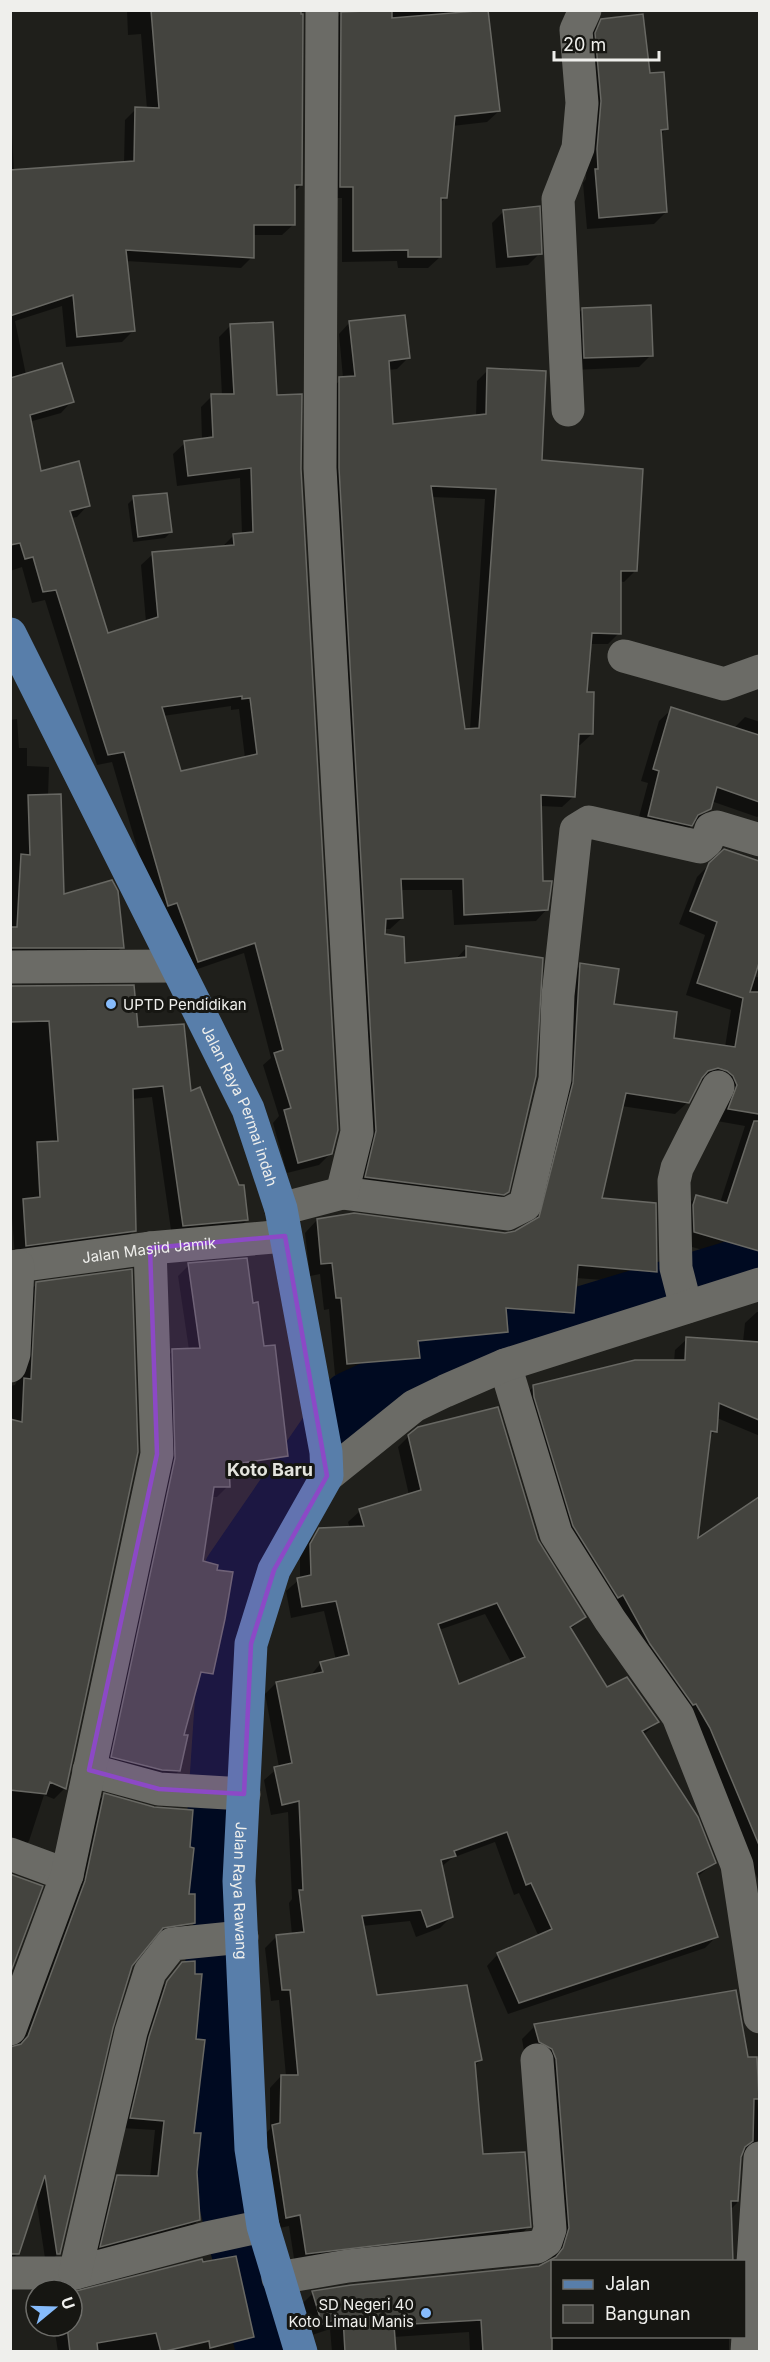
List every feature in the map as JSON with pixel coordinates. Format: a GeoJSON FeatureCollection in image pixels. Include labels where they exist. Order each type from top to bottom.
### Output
{"type":"FeatureCollection","features":[{"type":"Feature","properties":{"kind":"main road","name":"Jalan Raya Permai indah"},"geometry":{"type":"LineString","coordinates":[[10,633],[248,1109],[283,1222],[317,1403],[326,1464]]}},
{"type":"Feature","properties":{"kind":"main road","name":"Jalan Raya Rawang"},"geometry":{"type":"LineString","coordinates":[[302,2352],[278,2278],[256,2228],[239,1881],[237,1793],[251,1644],[274,1570],[326,1464]]}},
{"type":"Feature","properties":{"kind":"street"},"geometry":{"type":"LineString","coordinates":[[321,10],[320,468],[357,1132],[342,1193],[507,1214],[525,1205],[555,1078],[558,995],[576,830],[590,822],[700,847],[707,841],[711,829],[717,827],[759,840]]}},
{"type":"Feature","properties":{"kind":"street"},"geometry":{"type":"LineString","coordinates":[[568,411],[558,199],[578,148],[582,103],[576,30],[585,10]]}},
{"type":"Feature","properties":{"kind":"street"},"geometry":{"type":"LineString","coordinates":[[624,656],[724,684],[759,671]]}},
{"type":"Feature","properties":{"kind":"street"},"geometry":{"type":"LineString","coordinates":[[10,967],[176,966]]}},
{"type":"Feature","properties":{"kind":"street"},"geometry":{"type":"LineString","coordinates":[[682,1295],[674,1181],[677,1168],[718,1087]]}},
{"type":"Feature","properties":{"kind":"street","name":"Jalan Masjid Jamik"},"geometry":{"type":"LineString","coordinates":[[14,1266],[150,1248],[283,1222],[342,1193]]}},
{"type":"Feature","properties":{"kind":"street"},"geometry":{"type":"LineString","coordinates":[[10,2029],[67,1875],[157,1454],[150,1248]]}},
{"type":"Feature","properties":{"kind":"street"},"geometry":{"type":"LineString","coordinates":[[10,1366],[14,1354],[14,1266]]}},
{"type":"Feature","properties":{"kind":"street"},"geometry":{"type":"LineString","coordinates":[[326,1464],[414,1406],[505,1365],[682,1295],[759,1284]]}},
{"type":"Feature","properties":{"kind":"street"},"geometry":{"type":"LineString","coordinates":[[505,1365],[556,1534],[610,1620],[678,1716],[737,1865],[759,2017]]}},
{"type":"Feature","properties":{"kind":"street"},"geometry":{"type":"LineString","coordinates":[[90,1770],[159,1789],[237,1793]]}},
{"type":"Feature","properties":{"kind":"street"},"geometry":{"type":"LineString","coordinates":[[10,1854],[67,1875]]}},
{"type":"Feature","properties":{"kind":"street"},"geometry":{"type":"LineString","coordinates":[[75,2273],[131,2032],[150,1972],[172,1944],[242,1937]]}},
{"type":"Feature","properties":{"kind":"street"},"geometry":{"type":"LineString","coordinates":[[278,2278],[348,2266],[537,2247],[546,2241],[550,2229],[537,2060]]}},
{"type":"Feature","properties":{"kind":"street"},"geometry":{"type":"LineString","coordinates":[[747,2352],[759,2158]]}},
{"type":"Feature","properties":{"kind":"street"},"geometry":{"type":"LineString","coordinates":[[10,2273],[75,2273],[207,2238],[256,2228]]}},
{"type":"Feature","properties":{"kind":"highlighted area"},"geometry":{"type":"Polygon","coordinates":[[[285,1236],[327,1476],[274,1570],[251,1644],[244,1794],[159,1789],[89,1770],[157,1454],[150,1248],[285,1236]]]}},
{"type":"Feature","properties":{"kind":"building"},"geometry":{"type":"Polygon","coordinates":[[[151,10],[301,10],[303,14],[302,185],[295,185],[295,225],[254,225],[254,258],[126,250],[135,331],[77,337],[73,295],[10,316],[10,170],[134,161],[135,107],[159,108],[151,10]]]}},
{"type":"Feature","properties":{"kind":"building"},"geometry":{"type":"Polygon","coordinates":[[[392,10],[392,18],[488,10],[500,111],[455,116],[447,198],[441,198],[441,257],[408,257],[408,250],[353,251],[353,187],[340,187],[341,12],[392,10]]]}},
{"type":"Feature","properties":{"kind":"building"},"geometry":{"type":"Polygon","coordinates":[[[643,14],[650,73],[664,72],[668,129],[661,130],[667,212],[599,218],[595,169],[598,169],[597,149],[601,101],[595,33],[601,19],[643,14]]]}},
{"type":"Feature","properties":{"kind":"building"},"geometry":{"type":"Polygon","coordinates":[[[540,206],[542,254],[508,257],[503,210],[540,206]]]}},
{"type":"Feature","properties":{"kind":"building"},"geometry":{"type":"Polygon","coordinates":[[[651,305],[653,356],[584,358],[582,308],[651,305]]]}},
{"type":"Feature","properties":{"kind":"building"},"geometry":{"type":"Polygon","coordinates":[[[405,315],[410,358],[389,361],[393,424],[486,414],[487,368],[546,371],[542,460],[643,469],[637,571],[621,571],[621,634],[592,633],[587,692],[594,692],[593,734],[579,734],[575,797],[541,795],[543,881],[552,881],[548,910],[464,915],[463,879],[401,879],[403,918],[386,919],[385,934],[404,937],[405,963],[466,957],[466,946],[543,958],[536,1076],[509,1192],[504,1195],[365,1177],[376,1131],[339,468],[339,377],[355,376],[349,321],[405,315]],[[431,486],[465,729],[479,728],[496,489],[431,486]]]}},
{"type":"Feature","properties":{"kind":"building"},"geometry":{"type":"Polygon","coordinates":[[[273,322],[277,395],[302,394],[301,469],[338,1130],[332,1154],[298,1163],[284,1110],[291,1108],[274,1053],[283,1050],[255,943],[198,962],[177,903],[168,906],[124,752],[108,755],[56,590],[43,592],[33,557],[25,559],[20,543],[10,545],[10,378],[62,363],[74,402],[30,415],[41,471],[79,461],[90,506],[70,511],[108,633],[158,617],[152,552],[234,545],[233,534],[253,532],[251,468],[188,476],[184,441],[213,437],[211,394],[234,394],[230,324],[273,322]],[[242,696],[162,707],[181,771],[257,754],[250,698],[242,699],[242,696]]]}},
{"type":"Feature","properties":{"kind":"building"},"geometry":{"type":"Polygon","coordinates":[[[167,493],[172,532],[138,537],[133,496],[167,493]]]}},
{"type":"Feature","properties":{"kind":"building"},"geometry":{"type":"Polygon","coordinates":[[[671,707],[759,735],[759,802],[717,787],[711,809],[698,815],[692,826],[648,816],[659,771],[653,769],[671,707]]]}},
{"type":"Feature","properties":{"kind":"building"},"geometry":{"type":"Polygon","coordinates":[[[61,794],[64,894],[112,880],[118,891],[124,948],[10,948],[10,927],[17,927],[21,854],[30,855],[28,795],[61,794]]]}},
{"type":"Feature","properties":{"kind":"building"},"geometry":{"type":"Polygon","coordinates":[[[724,849],[759,861],[759,963],[750,992],[759,992],[759,1114],[728,1109],[737,1085],[733,1076],[718,1068],[708,1071],[702,1078],[689,1103],[626,1093],[602,1198],[656,1203],[657,1272],[578,1265],[574,1313],[506,1308],[508,1332],[418,1341],[420,1358],[347,1364],[341,1298],[336,1298],[332,1263],[321,1264],[317,1219],[354,1213],[505,1233],[515,1231],[539,1217],[573,1083],[580,963],[619,969],[614,1004],[677,1012],[674,1038],[735,1047],[743,998],[697,983],[717,922],[690,911],[709,863],[724,849]]]}},
{"type":"Feature","properties":{"kind":"building"},"geometry":{"type":"Polygon","coordinates":[[[134,985],[138,1027],[184,1024],[191,1091],[200,1087],[239,1185],[244,1185],[248,1220],[183,1226],[163,1086],[133,1089],[136,1231],[26,1246],[23,1199],[40,1197],[37,1142],[58,1141],[49,1021],[10,1022],[10,986],[134,985]]]}},
{"type":"Feature","properties":{"kind":"building"},"geometry":{"type":"Polygon","coordinates":[[[754,1121],[759,1121],[759,1251],[694,1232],[693,1205],[696,1195],[727,1203],[754,1121]]]}},
{"type":"Feature","properties":{"kind":"building"},"geometry":{"type":"Polygon","coordinates":[[[247,1258],[253,1303],[258,1302],[264,1346],[275,1345],[288,1456],[229,1465],[230,1487],[214,1487],[203,1561],[218,1565],[217,1570],[233,1572],[225,1619],[213,1674],[201,1672],[184,1735],[188,1735],[180,1771],[162,1770],[111,1757],[175,1458],[172,1349],[200,1348],[188,1263],[247,1258]]]}},
{"type":"Feature","properties":{"kind":"building"},"geometry":{"type":"Polygon","coordinates":[[[132,1269],[138,1452],[66,1789],[50,1782],[46,1794],[10,1790],[10,1419],[22,1422],[24,1378],[31,1379],[36,1282],[132,1269]]]}},
{"type":"Feature","properties":{"kind":"building"},"geometry":{"type":"Polygon","coordinates":[[[686,1337],[759,1342],[759,1420],[719,1403],[717,1432],[711,1431],[698,1538],[759,1497],[759,1845],[710,1728],[696,1704],[693,1705],[650,1644],[623,1595],[618,1598],[573,1526],[534,1397],[533,1385],[635,1360],[685,1360],[686,1337]]]}},
{"type":"Feature","properties":{"kind":"building"},"geometry":{"type":"Polygon","coordinates":[[[498,1407],[538,1540],[586,1617],[570,1627],[607,1687],[627,1677],[659,1722],[642,1731],[698,1817],[716,1863],[697,1873],[718,1937],[519,2003],[497,1953],[552,1929],[531,1883],[526,1885],[507,1832],[454,1851],[456,1856],[441,1860],[453,1917],[427,1927],[421,1910],[362,1916],[377,1995],[467,1985],[482,2060],[475,2062],[483,2154],[525,2152],[531,2227],[306,2254],[300,2215],[286,2218],[272,2125],[280,2123],[281,2075],[298,2075],[290,1990],[282,1990],[276,1935],[304,1932],[299,1890],[303,1890],[299,1801],[282,1805],[274,1767],[292,1763],[276,1682],[323,1672],[320,1662],[349,1655],[336,1601],[302,1607],[297,1578],[311,1575],[310,1544],[319,1528],[364,1526],[359,1509],[421,1490],[408,1435],[418,1427],[498,1407]],[[497,1603],[438,1624],[459,1684],[525,1657],[497,1603]]]}},
{"type":"Feature","properties":{"kind":"building"},"geometry":{"type":"Polygon","coordinates":[[[104,1793],[154,1807],[193,1810],[190,1847],[194,1848],[189,1894],[195,1894],[195,1923],[163,1928],[132,1966],[113,2028],[60,2254],[57,2254],[45,2175],[19,2254],[10,2254],[10,2047],[21,2044],[28,2036],[85,1881],[104,1793]]]}},
{"type":"Feature","properties":{"kind":"building"},"geometry":{"type":"Polygon","coordinates":[[[10,1874],[43,1886],[10,1974],[10,1874]]]}},
{"type":"Feature","properties":{"kind":"building"},"geometry":{"type":"Polygon","coordinates":[[[195,1961],[195,1974],[202,1974],[196,2039],[205,2040],[194,2133],[201,2133],[197,2172],[200,2220],[100,2247],[117,2175],[158,2176],[164,2121],[130,2118],[149,2037],[167,1981],[182,1962],[195,1961]]]}},
{"type":"Feature","properties":{"kind":"building"},"geometry":{"type":"Polygon","coordinates":[[[736,1990],[748,2057],[757,2057],[759,2099],[754,2099],[753,2141],[745,2147],[741,2157],[738,2201],[731,2201],[733,2260],[551,2260],[552,2352],[483,2352],[481,2320],[394,2325],[396,2352],[345,2352],[343,2317],[322,2324],[312,2291],[539,2266],[556,2257],[563,2248],[569,2228],[556,2059],[552,2049],[539,2042],[534,2024],[736,1990]]]}},
{"type":"Feature","properties":{"kind":"building"},"geometry":{"type":"Polygon","coordinates":[[[236,2256],[254,2337],[210,2348],[209,2341],[161,2352],[156,2333],[97,2343],[98,2352],[70,2352],[68,2338],[84,2338],[84,2289],[202,2259],[203,2262],[236,2256]]]}},
{"type":"Feature","properties":{"kind":"waterway"},"geometry":{"type":"LineString","coordinates":[[213,1900],[235,1572],[352,1402],[443,1360],[760,1264]]}},
{"type":"Feature","properties":{"kind":"waterway"},"geometry":{"type":"LineString","coordinates":[[217,1956],[220,2161],[268,2352]]}},
{"type":"Feature","properties":{"kind":"place","name":"UPTD Pendidikan"},"geometry":{"type":"Point","coordinates":[111,1004]}},
{"type":"Feature","properties":{"kind":"place","name":"SD Negeri 40 Koto Limau Manis"},"geometry":{"type":"Point","coordinates":[426,2313]}},
{"type":"Feature","properties":{"kind":"district","name":"Koto Baru"},"geometry":{"type":"Point","coordinates":[270,1469]}}]}
